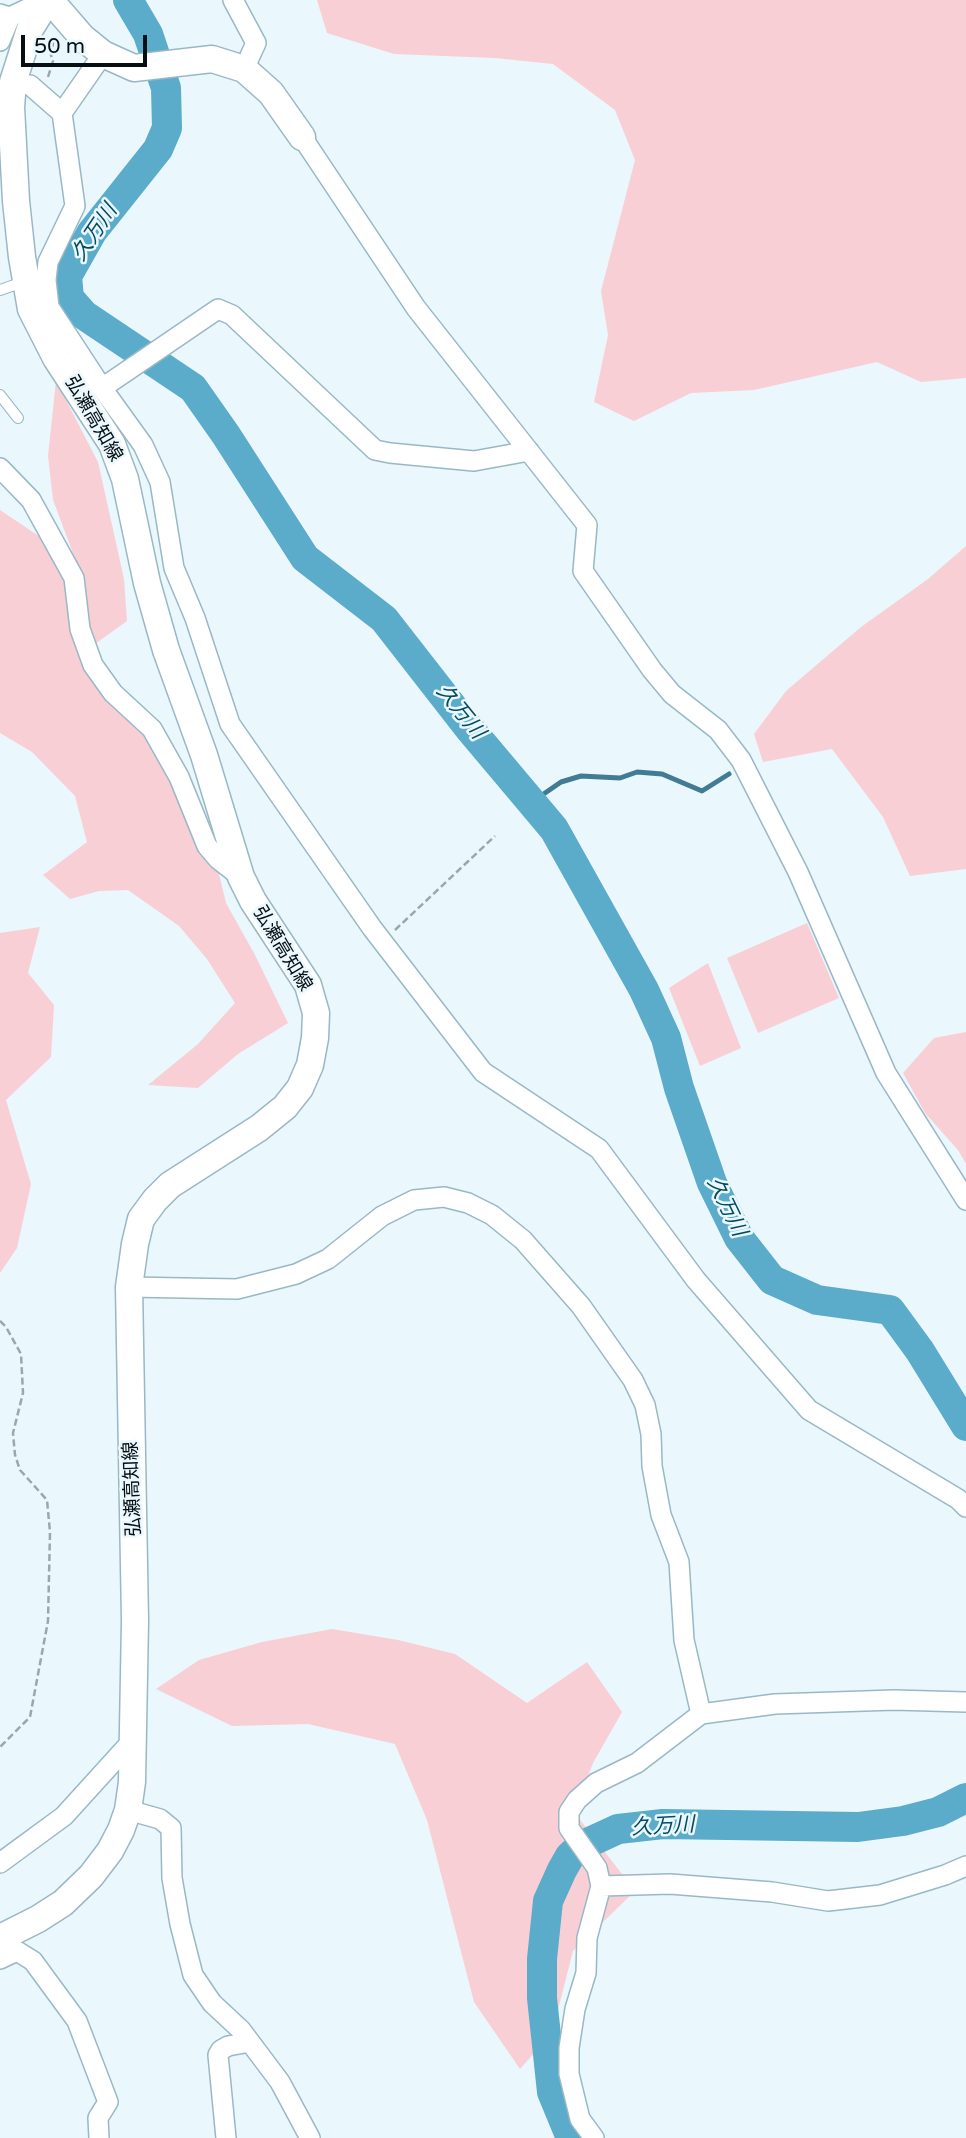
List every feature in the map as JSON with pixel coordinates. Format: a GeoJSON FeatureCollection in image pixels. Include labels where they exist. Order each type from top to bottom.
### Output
{"type":"FeatureCollection","features":[{"type":"Feature","properties":{"kind":"main road"},"geometry":{"type":"LineString","coordinates":[[48,0],[82,37],[103,54],[134,68],[212,59],[244,69],[271,93],[302,137]]}},
{"type":"Feature","properties":{"kind":"main road","name":"弘瀬高知線"},"geometry":{"type":"LineString","coordinates":[[0,1938],[63,1903],[91,1876],[110,1851],[128,1810],[134,1740],[135,1621],[129,1287],[141,1219],[170,1185],[259,1128],[285,1107],[300,1088],[310,1065],[316,1013],[308,985],[253,901],[241,877],[204,755],[166,650],[147,583],[125,479],[112,444],[56,358],[31,309],[8,204],[12,82],[30,29],[48,0]]}},
{"type":"Feature","properties":{"kind":"street"},"geometry":{"type":"LineString","coordinates":[[0,41],[5,15],[48,0]]}},
{"type":"Feature","properties":{"kind":"street"},"geometry":{"type":"LineString","coordinates":[[233,0],[256,43],[244,69]]}},
{"type":"Feature","properties":{"kind":"street"},"geometry":{"type":"LineString","coordinates":[[62,113],[103,54]]}},
{"type":"Feature","properties":{"kind":"street"},"geometry":{"type":"LineString","coordinates":[[38,82],[62,113],[75,206],[48,262],[46,280],[49,307],[143,445],[160,482],[174,568],[195,618],[230,724],[383,941],[483,1072],[599,1149],[696,1280],[808,1410],[958,1499],[966,1507]]}},
{"type":"Feature","properties":{"kind":"street"},"geometry":{"type":"LineString","coordinates":[[302,137],[416,308],[587,525],[583,571],[652,670],[672,694],[718,730],[741,760],[799,872],[886,1073],[966,1200]]}},
{"type":"Feature","properties":{"kind":"street"},"geometry":{"type":"LineString","coordinates":[[102,388],[218,309],[232,315],[375,450],[474,461],[529,451]]}},
{"type":"Feature","properties":{"kind":"street"},"geometry":{"type":"LineString","coordinates":[[0,468],[31,500],[74,578],[80,629],[93,665],[113,693],[152,729],[179,777],[207,846],[218,859],[241,877]]}},
{"type":"Feature","properties":{"kind":"street"},"geometry":{"type":"LineString","coordinates":[[129,1287],[237,1289],[296,1274],[328,1259],[383,1216],[414,1200],[444,1197],[468,1203],[492,1215],[523,1240],[581,1306],[633,1380],[645,1405],[661,1515],[679,1562],[684,1640],[701,1714]]}},
{"type":"Feature","properties":{"kind":"street"},"geometry":{"type":"LineString","coordinates":[[594,2138],[580,2119],[569,2074],[569,2048],[575,2010],[586,1973],[587,1938],[599,1877],[569,1828],[569,1812],[578,1800],[596,1783],[637,1763],[701,1714],[775,1704],[894,1700],[966,1702]]}},
{"type":"Feature","properties":{"kind":"street"},"geometry":{"type":"LineString","coordinates":[[0,1863],[64,1816],[134,1740]]}},
{"type":"Feature","properties":{"kind":"street"},"geometry":{"type":"LineString","coordinates":[[128,1810],[160,1819],[171,1828],[172,1878],[193,1975],[212,2003],[241,2030],[280,2082],[310,2138]]}},
{"type":"Feature","properties":{"kind":"street"},"geometry":{"type":"LineString","coordinates":[[599,1877],[772,1892],[828,1900],[880,1895],[966,1866]]}},
{"type":"Feature","properties":{"kind":"street"},"geometry":{"type":"LineString","coordinates":[[0,1959],[17,1951],[33,1961],[77,2021],[108,2102],[98,2118],[99,2138]]}},
{"type":"Feature","properties":{"kind":"street"},"geometry":{"type":"LineString","coordinates":[[226,2138],[218,2055],[228,2046],[250,2042]]}},
{"type":"Feature","properties":{"kind":"lane"},"geometry":{"type":"LineString","coordinates":[[0,290],[26,281]]}},
{"type":"Feature","properties":{"kind":"lane"},"geometry":{"type":"LineString","coordinates":[[0,396],[18,418]]}},
{"type":"Feature","properties":{"kind":"path"},"geometry":{"type":"LineString","coordinates":[[38,82],[53,61],[51,55],[54,37]]}},
{"type":"Feature","properties":{"kind":"path"},"geometry":{"type":"LineString","coordinates":[[383,941],[495,836]]}},
{"type":"Feature","properties":{"kind":"path"},"geometry":{"type":"LineString","coordinates":[[0,1321],[21,1354],[23,1393],[13,1433],[15,1455],[20,1470],[47,1500],[50,1532],[48,1621],[30,1717],[0,1747]]}},
{"type":"Feature","properties":{"kind":"shaded area"},"geometry":{"type":"Polygon","coordinates":[[[317,0],[966,0],[966,378],[921,382],[877,362],[754,390],[691,393],[634,421],[594,402],[608,335],[601,291],[635,160],[615,110],[553,64],[495,58],[394,54],[327,33],[317,0]]]}},
{"type":"Feature","properties":{"kind":"shaded area"},"geometry":{"type":"Polygon","coordinates":[[[56,381],[98,462],[124,579],[127,621],[88,649],[150,736],[212,845],[226,903],[288,1023],[238,1054],[198,1088],[148,1085],[198,1044],[235,1003],[207,959],[179,926],[128,890],[99,891],[70,899],[43,875],[87,842],[75,796],[32,752],[0,733],[0,510],[76,561],[53,500],[48,456],[56,381]]]}},
{"type":"Feature","properties":{"kind":"shaded area"},"geometry":{"type":"Polygon","coordinates":[[[966,546],[966,869],[910,876],[883,817],[832,749],[763,762],[754,734],[786,691],[861,627],[928,579],[966,546]]]}},
{"type":"Feature","properties":{"kind":"shaded area"},"geometry":{"type":"Polygon","coordinates":[[[807,923],[839,998],[758,1033],[727,958],[807,923]]]}},
{"type":"Feature","properties":{"kind":"shaded area"},"geometry":{"type":"Polygon","coordinates":[[[40,927],[28,973],[54,1005],[51,1057],[6,1100],[31,1184],[17,1248],[0,1273],[0,933],[40,927]]]}},
{"type":"Feature","properties":{"kind":"shaded area"},"geometry":{"type":"Polygon","coordinates":[[[708,963],[741,1048],[700,1066],[669,988],[708,963]]]}},
{"type":"Feature","properties":{"kind":"shaded area"},"geometry":{"type":"Polygon","coordinates":[[[966,1032],[966,1164],[958,1150],[925,1113],[903,1073],[934,1038],[966,1032]]]}},
{"type":"Feature","properties":{"kind":"shaded area"},"geometry":{"type":"Polygon","coordinates":[[[332,1629],[398,1640],[455,1654],[527,1703],[587,1662],[622,1712],[593,1763],[574,1812],[635,1891],[573,1951],[552,2033],[520,2069],[474,2002],[427,1820],[395,1744],[308,1724],[232,1726],[156,1689],[199,1660],[262,1642],[332,1629]]]}},
{"type":"Feature","properties":{"kind":"waterway","name":"久万川"},"geometry":{"type":"LineString","coordinates":[[128,0],[148,34],[166,88],[167,128],[158,149],[92,232],[67,276],[69,298],[84,315],[193,388],[305,558],[384,619],[469,728],[554,829],[644,990],[666,1038],[679,1088],[712,1183],[739,1238],[772,1280],[817,1300],[890,1310],[920,1351],[966,1426]]}},
{"type":"Feature","properties":{"kind":"waterway"},"geometry":{"type":"LineString","coordinates":[[532,802],[561,782],[581,776],[620,778],[637,772],[662,774],[702,791],[729,774]]}},
{"type":"Feature","properties":{"kind":"waterway","name":"久万川"},"geometry":{"type":"LineString","coordinates":[[571,2138],[552,2092],[542,1998],[542,1959],[548,1901],[570,1856],[581,1846],[618,1829],[663,1824],[858,1827],[903,1821],[938,1812],[966,1798]]}}]}
